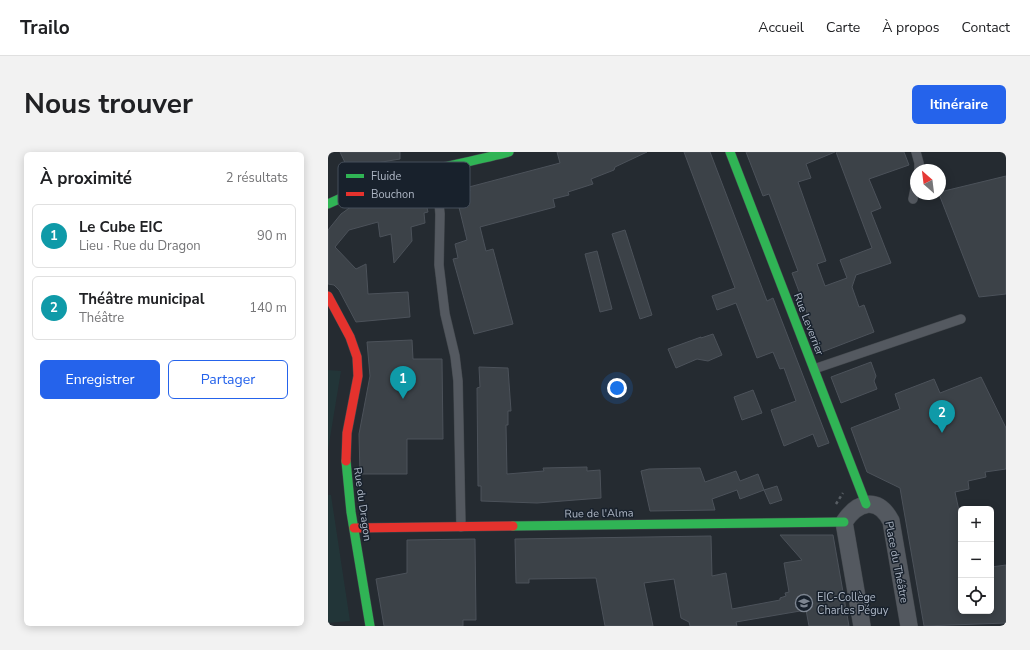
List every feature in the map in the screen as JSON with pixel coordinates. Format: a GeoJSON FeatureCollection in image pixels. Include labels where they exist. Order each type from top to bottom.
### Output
{"type":"FeatureCollection","features":[{"type":"Feature","properties":{"kind":"street"},"geometry":{"type":"LineString","coordinates":[[468,162],[509,152]]}},
{"type":"Feature","properties":{"kind":"street","name":"Rue Leverrier"},"geometry":{"type":"LineString","coordinates":[[730,152],[866,504]]}},
{"type":"Feature","properties":{"kind":"street"},"geometry":{"type":"LineString","coordinates":[[328,204],[338,200]]}},
{"type":"Feature","properties":{"kind":"street","name":"Rue du Dragon"},"geometry":{"type":"LineString","coordinates":[[328,296],[352,343],[358,366],[345,446],[347,477],[354,528],[370,626]]}},
{"type":"Feature","properties":{"kind":"street"},"geometry":{"type":"LineString","coordinates":[[862,626],[844,522],[853,511],[866,504]]}},
{"type":"Feature","properties":{"kind":"street","name":"Place du Théâtre"},"geometry":{"type":"LineString","coordinates":[[866,504],[880,506],[891,521],[909,626]]}},
{"type":"Feature","properties":{"kind":"street","name":"Rue de l'Alma"},"geometry":{"type":"LineString","coordinates":[[354,528],[819,521],[844,522]]}},
{"type":"Feature","properties":{"kind":"lane"},"geometry":{"type":"LineString","coordinates":[[916,152],[919,164]]}},
{"type":"Feature","properties":{"kind":"lane"},"geometry":{"type":"LineString","coordinates":[[439,208],[438,265],[445,314],[455,356],[458,381],[461,527]]}},
{"type":"Feature","properties":{"kind":"lane"},"geometry":{"type":"LineString","coordinates":[[814,369],[961,320]]}},
{"type":"Feature","properties":{"kind":"path"},"geometry":{"type":"LineString","coordinates":[[819,521],[828,515],[849,486],[857,481]]}},
{"type":"Feature","properties":{"kind":"green space"},"geometry":{"type":"Polygon","coordinates":[[[328,370],[341,371],[328,450],[328,370]]]}},
{"type":"Feature","properties":{"kind":"green space"},"geometry":{"type":"Polygon","coordinates":[[[328,495],[331,495],[350,621],[328,623],[328,495]]]}},
{"type":"Feature","properties":{"kind":"building"},"geometry":{"type":"Polygon","coordinates":[[[340,152],[400,152],[400,159],[382,162],[345,162],[340,152]]]}},
{"type":"Feature","properties":{"kind":"building"},"geometry":{"type":"Polygon","coordinates":[[[557,152],[647,152],[615,167],[614,170],[591,179],[593,184],[568,192],[569,195],[553,199],[555,207],[480,227],[486,251],[493,249],[513,324],[474,334],[453,259],[458,258],[455,244],[467,240],[459,208],[470,208],[470,187],[560,163],[557,152]]]}},
{"type":"Feature","properties":{"kind":"building"},"geometry":{"type":"Polygon","coordinates":[[[684,152],[710,152],[767,301],[773,298],[829,443],[818,447],[813,434],[784,446],[771,410],[796,401],[784,368],[780,369],[773,352],[757,358],[736,303],[717,310],[712,296],[735,288],[684,152]]]}},
{"type":"Feature","properties":{"kind":"building"},"geometry":{"type":"Polygon","coordinates":[[[746,152],[835,152],[806,164],[811,178],[798,182],[826,261],[817,264],[825,286],[847,278],[840,260],[872,248],[836,152],[904,152],[909,165],[869,179],[881,208],[871,212],[891,263],[856,275],[852,287],[859,307],[864,305],[874,332],[822,352],[792,273],[798,271],[769,194],[763,196],[746,152]]]}},
{"type":"Feature","properties":{"kind":"building"},"geometry":{"type":"Polygon","coordinates":[[[1006,176],[1006,294],[979,297],[941,200],[946,200],[946,191],[1006,176]]]}},
{"type":"Feature","properties":{"kind":"building"},"geometry":{"type":"Polygon","coordinates":[[[349,208],[427,208],[428,212],[424,213],[425,223],[411,227],[412,241],[394,263],[391,234],[380,237],[378,222],[349,230],[335,247],[356,269],[366,264],[368,294],[408,292],[410,317],[356,322],[339,290],[334,285],[328,284],[328,230],[341,214],[349,208]]]}},
{"type":"Feature","properties":{"kind":"building"},"geometry":{"type":"Polygon","coordinates":[[[625,230],[652,315],[640,319],[612,234],[625,230]]]}},
{"type":"Feature","properties":{"kind":"building"},"geometry":{"type":"Polygon","coordinates":[[[597,251],[612,309],[600,312],[585,254],[597,251]]]}},
{"type":"Feature","properties":{"kind":"building"},"geometry":{"type":"Polygon","coordinates":[[[713,334],[722,355],[708,361],[697,359],[676,368],[668,349],[713,334]]]}},
{"type":"Feature","properties":{"kind":"building"},"geometry":{"type":"Polygon","coordinates":[[[412,340],[413,359],[442,359],[443,439],[407,439],[407,474],[360,474],[359,434],[370,376],[367,342],[412,340]]]}},
{"type":"Feature","properties":{"kind":"building"},"geometry":{"type":"Polygon","coordinates":[[[871,362],[876,376],[874,381],[877,389],[841,403],[831,377],[871,362]]]}},
{"type":"Feature","properties":{"kind":"building"},"geometry":{"type":"Polygon","coordinates":[[[479,367],[508,368],[511,411],[508,411],[508,425],[506,425],[507,474],[544,471],[543,468],[587,467],[587,471],[600,470],[601,498],[537,503],[481,501],[481,486],[478,486],[477,388],[480,387],[479,367]]]}},
{"type":"Feature","properties":{"kind":"building"},"geometry":{"type":"Polygon","coordinates":[[[981,377],[1006,428],[1006,469],[985,472],[986,477],[968,481],[969,489],[955,492],[958,506],[958,614],[994,614],[994,567],[1006,565],[1006,623],[924,626],[900,488],[867,472],[851,428],[900,409],[895,394],[934,379],[940,393],[981,377]]]}},
{"type":"Feature","properties":{"kind":"building"},"geometry":{"type":"Polygon","coordinates":[[[753,390],[762,413],[742,420],[734,397],[753,390]]]}},
{"type":"Feature","properties":{"kind":"building"},"geometry":{"type":"Polygon","coordinates":[[[700,468],[705,482],[736,471],[740,481],[758,474],[764,490],[740,499],[737,490],[712,499],[715,510],[650,511],[641,471],[649,469],[700,468]]]}},
{"type":"Feature","properties":{"kind":"building"},"geometry":{"type":"Polygon","coordinates":[[[777,486],[782,500],[770,504],[764,490],[777,486]]]}},
{"type":"Feature","properties":{"kind":"building"},"geometry":{"type":"Polygon","coordinates":[[[780,535],[833,535],[849,626],[809,626],[806,610],[736,622],[737,626],[690,626],[689,622],[681,618],[674,579],[644,583],[653,626],[605,626],[596,578],[529,579],[529,583],[516,583],[515,539],[711,536],[712,576],[726,573],[732,609],[780,600],[780,598],[786,596],[785,593],[789,592],[784,563],[802,560],[780,535]]]}},
{"type":"Feature","properties":{"kind":"building"},"geometry":{"type":"Polygon","coordinates":[[[475,539],[476,620],[463,620],[463,626],[384,626],[376,579],[407,573],[407,540],[475,539]]]}},
{"type":"Feature","properties":{"kind":"traffic: fast"},"geometry":{"type":"LineString","coordinates":[[467,162],[509,152]]}},
{"type":"Feature","properties":{"kind":"traffic: fast"},"geometry":{"type":"LineString","coordinates":[[730,152],[866,504]]}},
{"type":"Feature","properties":{"kind":"traffic: fast"},"geometry":{"type":"LineString","coordinates":[[328,204],[338,200]]}},
{"type":"Feature","properties":{"kind":"traffic: fast"},"geometry":{"type":"LineString","coordinates":[[346,461],[351,512],[370,626]]}},
{"type":"Feature","properties":{"kind":"traffic: fast"},"geometry":{"type":"LineString","coordinates":[[513,526],[844,522]]}},
{"type":"Feature","properties":{"kind":"traffic: jam"},"geometry":{"type":"LineString","coordinates":[[328,296],[350,337],[357,357],[358,376],[347,433],[346,461]]}},
{"type":"Feature","properties":{"kind":"traffic: jam"},"geometry":{"type":"LineString","coordinates":[[354,528],[513,526]]}},
{"type":"Feature","properties":{"kind":"place","name":"Le Cube EIC"},"geometry":{"type":"Point","coordinates":[403,399]}},
{"type":"Feature","properties":{"kind":"place","name":"Théâtre municipal"},"geometry":{"type":"Point","coordinates":[942,433]}},
{"type":"Feature","properties":{"kind":"place","name":"EIC-Collège Charles Péguy"},"geometry":{"type":"Point","coordinates":[804,603]}}]}
